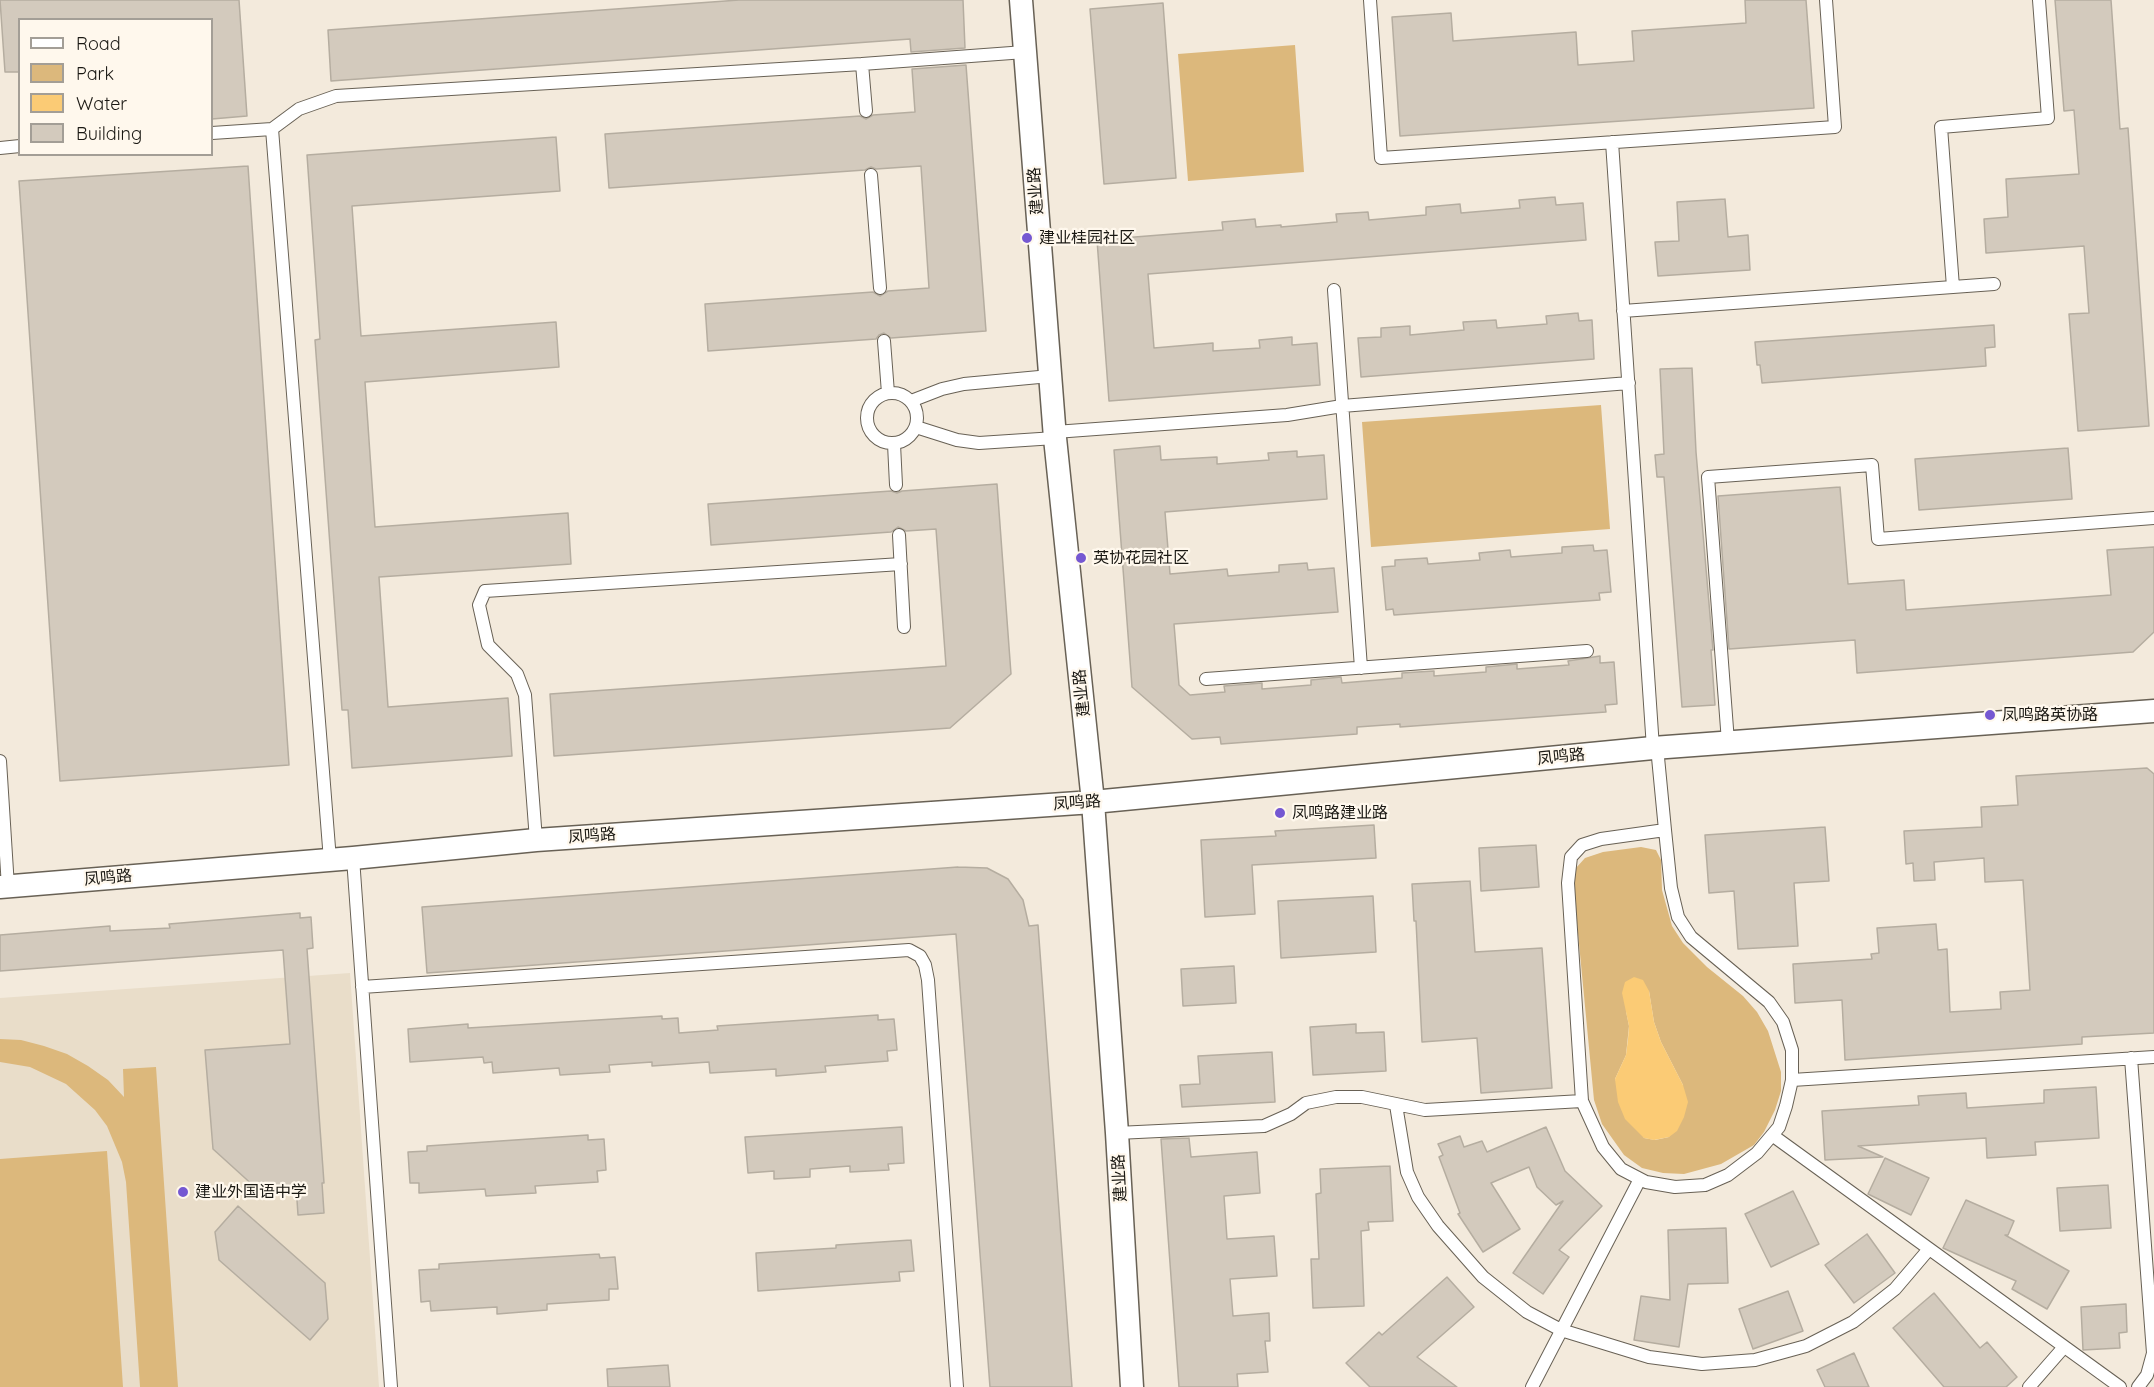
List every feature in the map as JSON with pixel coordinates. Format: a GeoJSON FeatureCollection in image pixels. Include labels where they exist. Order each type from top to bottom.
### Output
{"type":"FeatureCollection","features":[{"type":"Feature","properties":{"kind":"street","name":"建业路"},"geometry":{"type":"LineString","coordinates":[[1021,0],[1055,435],[1093,802],[1117,1133],[1132,1387]]}},
{"type":"Feature","properties":{"kind":"street","name":"凤鸣路"},"geometry":{"type":"LineString","coordinates":[[4,887],[537,840],[1093,802],[1655,748],[2154,711]]}},
{"type":"Feature","properties":{"kind":"lane"},"geometry":{"type":"LineString","coordinates":[[1370,0],[1381,158],[1835,127],[1826,0]]}},
{"type":"Feature","properties":{"kind":"lane"},"geometry":{"type":"LineString","coordinates":[[1953,287],[1941,127],[2048,118],[2039,0]]}},
{"type":"Feature","properties":{"kind":"lane"},"geometry":{"type":"LineString","coordinates":[[213,134],[272,129],[299,109],[336,96],[1025,52]]}},
{"type":"Feature","properties":{"kind":"lane"},"geometry":{"type":"LineString","coordinates":[[862,64],[866,111]]}},
{"type":"Feature","properties":{"kind":"lane"},"geometry":{"type":"LineString","coordinates":[[272,129],[330,860]]}},
{"type":"Feature","properties":{"kind":"lane"},"geometry":{"type":"LineString","coordinates":[[1612,142],[1655,748],[1665,830],[1671,888],[1678,917],[1697,942],[1769,1002],[1783,1022],[1792,1050],[1792,1080],[1779,1127],[1757,1153],[1728,1175],[1705,1185],[1675,1187],[1640,1179],[1621,1169],[1603,1147],[1582,1101],[1568,883],[1571,857],[1582,845],[1601,839],[1665,830]]}},
{"type":"Feature","properties":{"kind":"lane"},"geometry":{"type":"LineString","coordinates":[[0,148],[18,146]]}},
{"type":"Feature","properties":{"kind":"lane"},"geometry":{"type":"LineString","coordinates":[[871,175],[880,288]]}},
{"type":"Feature","properties":{"kind":"lane"},"geometry":{"type":"LineString","coordinates":[[1623,311],[1994,284]]}},
{"type":"Feature","properties":{"kind":"lane"},"geometry":{"type":"LineString","coordinates":[[1334,290],[1361,668]]}},
{"type":"Feature","properties":{"kind":"lane"},"geometry":{"type":"LineString","coordinates":[[884,341],[888,393]]}},
{"type":"Feature","properties":{"kind":"lane"},"geometry":{"type":"LineString","coordinates":[[911,401],[942,389],[964,384],[1050,376]]}},
{"type":"Feature","properties":{"kind":"lane"},"geometry":{"type":"LineString","coordinates":[[916,427],[957,441],[979,443],[1287,415],[1342,406],[1629,383]]}},
{"type":"Feature","properties":{"kind":"lane"},"geometry":{"type":"LineString","coordinates":[[888,393],[903,395],[911,401],[918,418],[911,435],[894,444],[876,438],[871,433],[867,420],[870,405],[876,398],[888,393]]}},
{"type":"Feature","properties":{"kind":"lane"},"geometry":{"type":"LineString","coordinates":[[894,444],[896,485]]}},
{"type":"Feature","properties":{"kind":"lane"},"geometry":{"type":"LineString","coordinates":[[1728,742],[1708,477],[1872,465],[1878,539],[2154,518]]}},
{"type":"Feature","properties":{"kind":"lane"},"geometry":{"type":"LineString","coordinates":[[899,535],[904,627]]}},
{"type":"Feature","properties":{"kind":"lane"},"geometry":{"type":"LineString","coordinates":[[537,840],[525,695],[517,674],[488,645],[479,605],[484,591],[901,564]]}},
{"type":"Feature","properties":{"kind":"lane"},"geometry":{"type":"LineString","coordinates":[[1206,679],[1587,651]]}},
{"type":"Feature","properties":{"kind":"lane"},"geometry":{"type":"LineString","coordinates":[[0,761],[4,887]]}},
{"type":"Feature","properties":{"kind":"lane"},"geometry":{"type":"LineString","coordinates":[[353,858],[391,1387]]}},
{"type":"Feature","properties":{"kind":"lane"},"geometry":{"type":"LineString","coordinates":[[362,987],[909,950],[920,956],[926,965],[928,980],[957,1387]]}},
{"type":"Feature","properties":{"kind":"lane"},"geometry":{"type":"LineString","coordinates":[[1792,1080],[2154,1057]]}},
{"type":"Feature","properties":{"kind":"lane"},"geometry":{"type":"LineString","coordinates":[[2131,1058],[2153,1353],[2147,1375],[2138,1387]]}},
{"type":"Feature","properties":{"kind":"lane"},"geometry":{"type":"LineString","coordinates":[[1117,1133],[1263,1126],[1291,1114],[1306,1103],[1336,1097],[1362,1097],[1425,1110],[1582,1101]]}},
{"type":"Feature","properties":{"kind":"lane"},"geometry":{"type":"LineString","coordinates":[[1396,1105],[1407,1172],[1418,1197],[1438,1227],[1483,1277],[1527,1312],[1562,1330],[1650,1357],[1702,1364],[1755,1360],[1806,1346],[1853,1322],[1895,1289],[1929,1248]]}},
{"type":"Feature","properties":{"kind":"lane"},"geometry":{"type":"LineString","coordinates":[[1772,1135],[2120,1387]]}},
{"type":"Feature","properties":{"kind":"lane"},"geometry":{"type":"LineString","coordinates":[[1532,1387],[1640,1179]]}},
{"type":"Feature","properties":{"kind":"lane"},"geometry":{"type":"LineString","coordinates":[[2029,1387],[2064,1347]]}},
{"type":"Feature","properties":{"kind":"shaded area","name":"建业外国语中学"},"geometry":{"type":"Polygon","coordinates":[[[350,973],[379,1387],[0,1387],[0,998],[350,973]]]}},
{"type":"Feature","properties":{"kind":"green space"},"geometry":{"type":"Polygon","coordinates":[[[1295,45],[1304,172],[1188,181],[1178,54],[1295,45]]]}},
{"type":"Feature","properties":{"kind":"green space"},"geometry":{"type":"Polygon","coordinates":[[[1601,405],[1610,529],[1371,547],[1362,422],[1601,405]]]}},
{"type":"Feature","properties":{"kind":"green space"},"geometry":{"type":"Polygon","coordinates":[[[1641,847],[1656,850],[1661,860],[1662,890],[1672,926],[1683,943],[1707,967],[1743,996],[1757,1012],[1768,1031],[1781,1072],[1781,1091],[1775,1110],[1764,1132],[1754,1145],[1721,1164],[1684,1174],[1663,1173],[1642,1168],[1624,1155],[1602,1124],[1594,1100],[1573,881],[1576,868],[1585,858],[1603,852],[1641,847]],[[1649,991],[1626,1011],[1629,1026],[1626,1055],[1615,1079],[1644,1138],[1655,1140],[1669,1137],[1683,1085],[1661,1042],[1654,1022],[1649,991]]]}},
{"type":"Feature","properties":{"kind":"green space"},"geometry":{"type":"Polygon","coordinates":[[[0,1039],[21,1040],[67,1054],[108,1080],[124,1097],[123,1069],[156,1067],[178,1387],[140,1387],[126,1182],[122,1162],[107,1126],[95,1110],[66,1084],[30,1067],[0,1062],[0,1039]]]}},
{"type":"Feature","properties":{"kind":"green space"},"geometry":{"type":"Polygon","coordinates":[[[107,1151],[123,1387],[0,1387],[0,1159],[107,1151]]]}},
{"type":"Feature","properties":{"kind":"water"},"geometry":{"type":"Polygon","coordinates":[[[1634,977],[1643,980],[1649,991],[1654,1022],[1661,1042],[1683,1085],[1688,1102],[1677,1131],[1669,1137],[1654,1140],[1644,1138],[1625,1119],[1618,1102],[1615,1079],[1626,1055],[1628,1039],[1629,1026],[1622,993],[1625,982],[1634,977]]]}},
{"type":"Feature","properties":{"kind":"building"},"geometry":{"type":"Polygon","coordinates":[[[0,0],[239,0],[247,116],[213,119],[213,18],[18,18],[18,72],[5,72],[0,0]]]}},
{"type":"Feature","properties":{"kind":"building"},"geometry":{"type":"Polygon","coordinates":[[[739,0],[963,0],[965,48],[911,52],[910,39],[331,81],[328,30],[739,0]]]}},
{"type":"Feature","properties":{"kind":"building"},"geometry":{"type":"Polygon","coordinates":[[[1745,0],[1806,0],[1814,108],[1400,136],[1392,17],[1451,13],[1453,41],[1576,32],[1578,65],[1634,61],[1632,31],[1746,23],[1745,0]]]}},
{"type":"Feature","properties":{"kind":"building"},"geometry":{"type":"Polygon","coordinates":[[[2055,0],[2111,0],[2120,129],[2128,128],[2149,426],[2078,431],[2069,314],[2089,313],[2084,246],[1986,253],[1984,219],[2008,217],[2006,179],[2079,174],[2074,110],[2064,111],[2055,0]]]}},
{"type":"Feature","properties":{"kind":"building"},"geometry":{"type":"Polygon","coordinates":[[[1163,3],[1176,178],[1104,184],[1090,9],[1163,3]]]}},
{"type":"Feature","properties":{"kind":"building"},"geometry":{"type":"Polygon","coordinates":[[[966,65],[986,331],[891,338],[884,333],[876,339],[708,351],[705,304],[873,292],[880,296],[888,291],[929,288],[921,166],[876,169],[871,167],[865,170],[609,188],[605,134],[860,116],[866,119],[873,115],[915,112],[912,69],[966,65]]]}},
{"type":"Feature","properties":{"kind":"building"},"geometry":{"type":"Polygon","coordinates":[[[556,137],[560,191],[352,206],[361,336],[556,322],[559,367],[365,382],[375,527],[568,513],[571,564],[379,577],[388,707],[508,698],[512,756],[352,768],[348,710],[342,710],[315,340],[320,339],[307,155],[556,137]]]}},
{"type":"Feature","properties":{"kind":"building"},"geometry":{"type":"Polygon","coordinates":[[[248,166],[289,765],[60,781],[19,181],[248,166]]]}},
{"type":"Feature","properties":{"kind":"building"},"geometry":{"type":"Polygon","coordinates":[[[1555,197],[1556,205],[1583,203],[1586,240],[1148,274],[1154,348],[1213,343],[1213,351],[1260,348],[1259,340],[1292,337],[1292,345],[1317,343],[1320,385],[1109,401],[1097,240],[1223,230],[1222,222],[1255,219],[1256,227],[1281,225],[1281,227],[1337,222],[1336,214],[1368,212],[1369,220],[1426,215],[1426,207],[1460,204],[1461,213],[1520,208],[1519,200],[1555,197]]]}},
{"type":"Feature","properties":{"kind":"building"},"geometry":{"type":"Polygon","coordinates":[[[1725,199],[1728,237],[1748,235],[1750,270],[1658,276],[1655,242],[1679,241],[1677,202],[1725,199]]]}},
{"type":"Feature","properties":{"kind":"building"},"geometry":{"type":"Polygon","coordinates":[[[1578,313],[1579,321],[1592,320],[1594,359],[1361,377],[1358,338],[1381,337],[1381,328],[1410,326],[1410,335],[1464,330],[1463,322],[1496,320],[1497,328],[1547,324],[1546,316],[1578,313]]]}},
{"type":"Feature","properties":{"kind":"building"},"geometry":{"type":"Polygon","coordinates":[[[1994,325],[1995,347],[1985,348],[1986,366],[1762,383],[1760,365],[1757,365],[1755,342],[1994,325]]]}},
{"type":"Feature","properties":{"kind":"building"},"geometry":{"type":"Polygon","coordinates":[[[1692,368],[1715,705],[1682,707],[1664,477],[1657,477],[1655,455],[1664,454],[1660,369],[1692,368]]]}},
{"type":"Feature","properties":{"kind":"building"},"geometry":{"type":"Polygon","coordinates":[[[1160,446],[1161,460],[1217,457],[1217,464],[1269,460],[1268,453],[1297,451],[1297,457],[1324,455],[1327,499],[1165,512],[1170,574],[1227,569],[1228,576],[1279,572],[1279,565],[1307,563],[1308,570],[1334,568],[1338,612],[1174,624],[1179,685],[1190,695],[1225,692],[1224,686],[1262,683],[1262,689],[1311,685],[1311,680],[1341,677],[1342,683],[1402,678],[1402,673],[1434,671],[1434,676],[1486,672],[1486,667],[1517,664],[1517,669],[1569,665],[1568,661],[1600,656],[1600,663],[1614,662],[1617,704],[1605,705],[1606,712],[1400,727],[1400,724],[1357,727],[1357,734],[1221,744],[1220,737],[1192,739],[1132,687],[1114,450],[1160,446]]]}},
{"type":"Feature","properties":{"kind":"building"},"geometry":{"type":"Polygon","coordinates":[[[2068,448],[2072,499],[1919,510],[1915,459],[2068,448]]]}},
{"type":"Feature","properties":{"kind":"building"},"geometry":{"type":"Polygon","coordinates":[[[997,484],[1011,674],[950,728],[554,756],[550,694],[946,666],[936,529],[906,531],[898,527],[891,532],[711,545],[708,504],[891,491],[897,493],[997,484]]]}},
{"type":"Feature","properties":{"kind":"building"},"geometry":{"type":"Polygon","coordinates":[[[1840,487],[1848,584],[1904,580],[1906,610],[2111,595],[2107,550],[2154,547],[2154,632],[2133,652],[1857,673],[1855,640],[1729,649],[1718,496],[1840,487]]]}},
{"type":"Feature","properties":{"kind":"building"},"geometry":{"type":"Polygon","coordinates":[[[1593,545],[1594,551],[1607,550],[1611,592],[1599,593],[1600,600],[1394,615],[1393,609],[1386,610],[1382,567],[1395,566],[1395,560],[1427,558],[1428,564],[1480,560],[1479,553],[1510,550],[1511,557],[1562,553],[1562,547],[1593,545]]]}},
{"type":"Feature","properties":{"kind":"building"},"geometry":{"type":"Polygon","coordinates":[[[2147,768],[2154,774],[2154,1033],[2082,1037],[2082,1044],[1845,1060],[1842,1000],[1795,1003],[1793,964],[1872,959],[1871,954],[1879,953],[1877,928],[1936,924],[1938,950],[1947,949],[1950,1012],[2001,1009],[2000,992],[2030,990],[2023,880],[1985,882],[1984,858],[1934,862],[1935,880],[1914,881],[1913,863],[1906,864],[1904,831],[1982,827],[1981,807],[2018,805],[2016,776],[2147,768]]]}},
{"type":"Feature","properties":{"kind":"building"},"geometry":{"type":"Polygon","coordinates":[[[1374,825],[1376,858],[1252,865],[1255,914],[1205,917],[1201,840],[1276,836],[1275,831],[1374,825]]]}},
{"type":"Feature","properties":{"kind":"building"},"geometry":{"type":"Polygon","coordinates":[[[1825,827],[1829,881],[1794,883],[1798,946],[1738,949],[1734,891],[1709,893],[1705,835],[1825,827]]]}},
{"type":"Feature","properties":{"kind":"building"},"geometry":{"type":"Polygon","coordinates":[[[1536,845],[1539,887],[1481,891],[1479,848],[1536,845]]]}},
{"type":"Feature","properties":{"kind":"building"},"geometry":{"type":"Polygon","coordinates":[[[958,867],[987,868],[1008,879],[1023,900],[1029,926],[1038,925],[1072,1387],[990,1387],[956,934],[427,973],[422,907],[958,867]]]}},
{"type":"Feature","properties":{"kind":"building"},"geometry":{"type":"Polygon","coordinates":[[[1470,881],[1475,952],[1542,948],[1552,1088],[1481,1093],[1477,1038],[1422,1042],[1412,884],[1470,881]]]}},
{"type":"Feature","properties":{"kind":"building"},"geometry":{"type":"Polygon","coordinates":[[[1373,896],[1376,952],[1281,958],[1278,901],[1373,896]]]}},
{"type":"Feature","properties":{"kind":"building"},"geometry":{"type":"Polygon","coordinates":[[[300,913],[300,918],[311,917],[313,948],[307,949],[324,1183],[322,1183],[324,1213],[298,1215],[296,1185],[256,1188],[213,1149],[205,1050],[290,1044],[283,950],[0,971],[0,935],[110,926],[110,931],[170,928],[169,924],[300,913]]]}},
{"type":"Feature","properties":{"kind":"building"},"geometry":{"type":"Polygon","coordinates":[[[1234,966],[1236,1003],[1183,1006],[1181,969],[1234,966]]]}},
{"type":"Feature","properties":{"kind":"building"},"geometry":{"type":"Polygon","coordinates":[[[878,1015],[878,1020],[894,1019],[897,1050],[887,1051],[888,1061],[825,1066],[826,1072],[776,1076],[776,1069],[710,1073],[709,1062],[652,1066],[652,1062],[609,1065],[610,1072],[560,1075],[559,1068],[493,1073],[492,1062],[484,1063],[483,1057],[410,1062],[408,1029],[468,1024],[468,1028],[662,1016],[662,1019],[678,1018],[679,1033],[718,1030],[717,1026],[878,1015]]]}},
{"type":"Feature","properties":{"kind":"building"},"geometry":{"type":"Polygon","coordinates":[[[1356,1024],[1356,1033],[1384,1032],[1386,1071],[1313,1075],[1310,1027],[1356,1024]]]}},
{"type":"Feature","properties":{"kind":"building"},"geometry":{"type":"Polygon","coordinates":[[[1272,1052],[1275,1102],[1182,1107],[1180,1085],[1200,1084],[1198,1056],[1272,1052]]]}},
{"type":"Feature","properties":{"kind":"building"},"geometry":{"type":"Polygon","coordinates":[[[2096,1087],[2099,1138],[2035,1142],[2036,1155],[1987,1158],[1986,1138],[1858,1146],[1883,1157],[1825,1160],[1822,1111],[1919,1105],[1918,1096],[1966,1093],[1967,1108],[2044,1103],[2044,1090],[2096,1087]]]}},
{"type":"Feature","properties":{"kind":"building"},"geometry":{"type":"Polygon","coordinates":[[[902,1127],[904,1163],[888,1164],[889,1170],[850,1172],[850,1166],[810,1169],[810,1177],[774,1179],[774,1171],[748,1173],[745,1137],[902,1127]]]}},
{"type":"Feature","properties":{"kind":"building"},"geometry":{"type":"Polygon","coordinates":[[[1546,1127],[1565,1171],[1602,1206],[1559,1250],[1569,1257],[1543,1294],[1513,1273],[1563,1201],[1556,1205],[1537,1187],[1529,1167],[1491,1183],[1520,1229],[1483,1252],[1458,1214],[1460,1213],[1439,1157],[1443,1155],[1438,1144],[1460,1136],[1464,1147],[1482,1141],[1487,1152],[1546,1127]]]}},
{"type":"Feature","properties":{"kind":"building"},"geometry":{"type":"Polygon","coordinates":[[[588,1135],[588,1140],[604,1139],[606,1170],[597,1171],[598,1182],[535,1186],[536,1193],[486,1196],[485,1189],[419,1193],[419,1183],[410,1183],[408,1152],[427,1151],[427,1146],[588,1135]]]}},
{"type":"Feature","properties":{"kind":"building"},"geometry":{"type":"Polygon","coordinates":[[[1189,1138],[1191,1157],[1257,1152],[1260,1193],[1224,1196],[1227,1239],[1274,1236],[1277,1276],[1230,1279],[1233,1316],[1269,1313],[1270,1341],[1265,1341],[1268,1372],[1237,1374],[1238,1387],[1179,1387],[1161,1139],[1189,1138]]]}},
{"type":"Feature","properties":{"kind":"building"},"geometry":{"type":"Polygon","coordinates":[[[1885,1158],[1929,1178],[1911,1215],[1868,1194],[1885,1158]]]}},
{"type":"Feature","properties":{"kind":"building"},"geometry":{"type":"Polygon","coordinates":[[[1390,1166],[1393,1221],[1368,1222],[1369,1230],[1361,1231],[1364,1306],[1313,1308],[1311,1259],[1319,1259],[1316,1194],[1321,1193],[1320,1169],[1390,1166]]]}},
{"type":"Feature","properties":{"kind":"building"},"geometry":{"type":"Polygon","coordinates":[[[2108,1185],[2111,1228],[2060,1231],[2057,1188],[2108,1185]]]}},
{"type":"Feature","properties":{"kind":"building"},"geometry":{"type":"Polygon","coordinates":[[[1793,1191],[1819,1244],[1771,1267],[1745,1214],[1793,1191]]]}},
{"type":"Feature","properties":{"kind":"building"},"geometry":{"type":"Polygon","coordinates":[[[1966,1200],[2014,1221],[2008,1235],[2005,1235],[2069,1271],[2047,1309],[2012,1289],[2016,1281],[1943,1248],[1966,1200]]]}},
{"type":"Feature","properties":{"kind":"building"},"geometry":{"type":"Polygon","coordinates":[[[238,1206],[325,1283],[328,1319],[310,1340],[219,1260],[215,1232],[238,1206]]]}},
{"type":"Feature","properties":{"kind":"building"},"geometry":{"type":"Polygon","coordinates":[[[1726,1228],[1728,1283],[1688,1284],[1679,1347],[1634,1340],[1641,1296],[1670,1300],[1668,1230],[1726,1228]]]}},
{"type":"Feature","properties":{"kind":"building"},"geometry":{"type":"Polygon","coordinates":[[[1867,1234],[1895,1273],[1854,1303],[1825,1265],[1867,1234]]]}},
{"type":"Feature","properties":{"kind":"building"},"geometry":{"type":"Polygon","coordinates":[[[911,1240],[914,1271],[899,1272],[900,1281],[758,1291],[756,1253],[911,1240]]]}},
{"type":"Feature","properties":{"kind":"building"},"geometry":{"type":"Polygon","coordinates":[[[599,1254],[600,1258],[615,1257],[618,1289],[609,1289],[609,1300],[547,1304],[547,1310],[497,1314],[497,1307],[431,1311],[430,1301],[421,1302],[419,1270],[439,1269],[439,1264],[599,1254]]]}},
{"type":"Feature","properties":{"kind":"building"},"geometry":{"type":"Polygon","coordinates":[[[1447,1277],[1474,1307],[1417,1357],[1457,1387],[1370,1387],[1346,1363],[1379,1332],[1382,1335],[1447,1277]]]}},
{"type":"Feature","properties":{"kind":"building"},"geometry":{"type":"Polygon","coordinates":[[[1788,1291],[1803,1331],[1753,1349],[1739,1309],[1788,1291]]]}},
{"type":"Feature","properties":{"kind":"building"},"geometry":{"type":"Polygon","coordinates":[[[1934,1293],[1980,1348],[1987,1342],[2017,1377],[2006,1387],[1944,1387],[1893,1328],[1934,1293]]]}},
{"type":"Feature","properties":{"kind":"building"},"geometry":{"type":"Polygon","coordinates":[[[2126,1304],[2127,1332],[2119,1333],[2120,1348],[2083,1350],[2081,1307],[2126,1304]]]}},
{"type":"Feature","properties":{"kind":"building"},"geometry":{"type":"Polygon","coordinates":[[[1854,1353],[1869,1387],[1825,1387],[1817,1370],[1854,1353]]]}},
{"type":"Feature","properties":{"kind":"building"},"geometry":{"type":"Polygon","coordinates":[[[668,1365],[670,1387],[608,1387],[607,1369],[668,1365]]]}},
{"type":"Feature","properties":{"kind":"place","name":"建业桂园社区"},"geometry":{"type":"Point","coordinates":[1027,238]}},
{"type":"Feature","properties":{"kind":"place","name":"英协花园社区"},"geometry":{"type":"Point","coordinates":[1081,558]}},
{"type":"Feature","properties":{"kind":"place","name":"凤鸣路英协路"},"geometry":{"type":"Point","coordinates":[1990,715]}},
{"type":"Feature","properties":{"kind":"place","name":"凤鸣路建业路"},"geometry":{"type":"Point","coordinates":[1280,813]}},
{"type":"Feature","properties":{"kind":"place","name":"建业外国语中学"},"geometry":{"type":"Point","coordinates":[183,1192]}}]}
